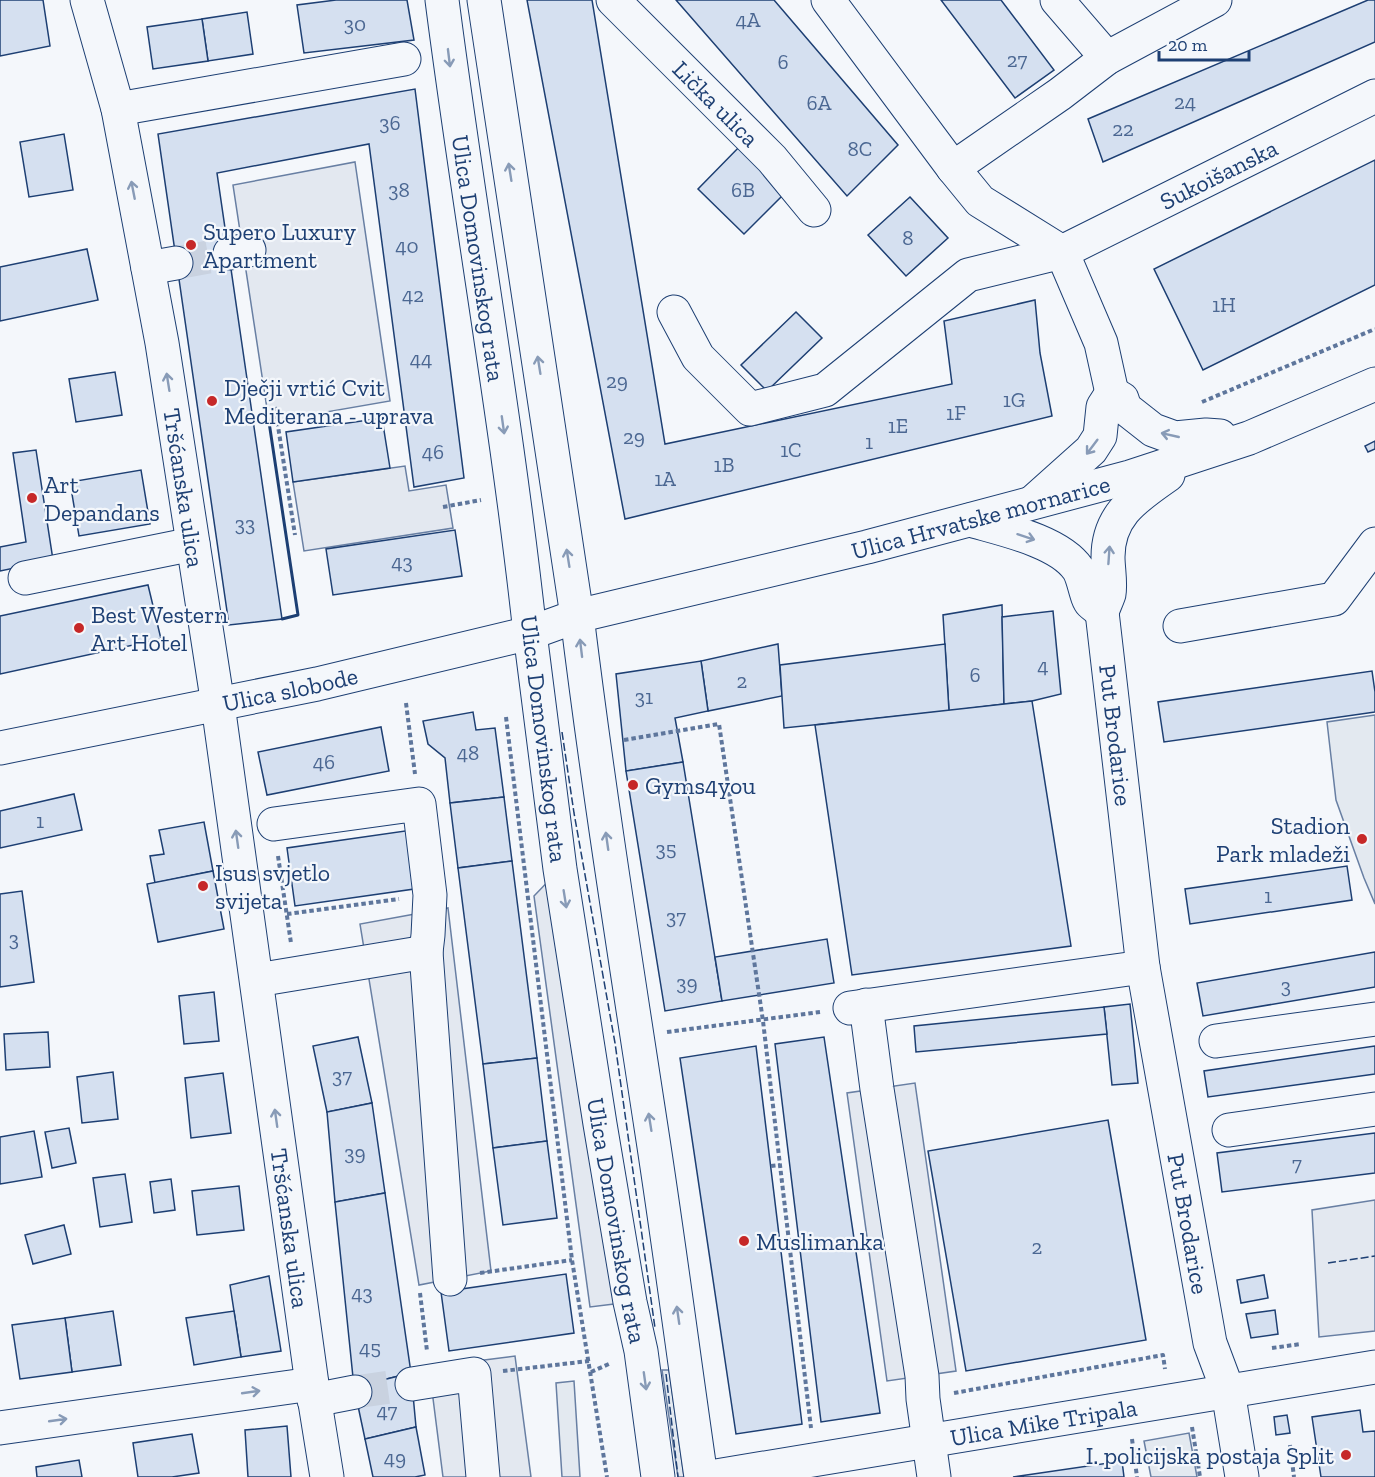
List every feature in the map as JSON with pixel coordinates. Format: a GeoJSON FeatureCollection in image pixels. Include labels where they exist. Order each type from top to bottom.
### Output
{"type":"FeatureCollection","features":[{"type":"Feature","properties":{"kind":"street","name":"Tršćanska ulica"},"geometry":{"type":"LineString","coordinates":[[87,0],[162,266],[162,343],[218,705],[313,1392],[327,1477]]}},
{"type":"Feature","properties":{"kind":"street","name":"Ulica Domovinskog rata"},"geometry":{"type":"LineString","coordinates":[[442,0],[521,551],[560,869],[600,1124],[640,1351],[658,1477]]}},
{"type":"Feature","properties":{"kind":"street","name":"Ulica Domovinskog rata"},"geometry":{"type":"LineString","coordinates":[[484,0],[577,616],[589,716],[651,1128],[700,1477]]}},
{"type":"Feature","properties":{"kind":"street","name":"Lička ulica"},"geometry":{"type":"LineString","coordinates":[[613,0],[772,159],[814,210]]}},
{"type":"Feature","properties":{"kind":"street"},"geometry":{"type":"LineString","coordinates":[[828,0],[980,201],[1062,252],[1101,343],[1112,393],[1103,407],[1100,436],[1091,450],[1030,504]]}},
{"type":"Feature","properties":{"kind":"street"},"geometry":{"type":"LineString","coordinates":[[1057,0],[1107,58]]}},
{"type":"Feature","properties":{"kind":"street"},"geometry":{"type":"LineString","coordinates":[[953,168],[1060,94],[1107,58],[1215,0]]}},
{"type":"Feature","properties":{"kind":"street"},"geometry":{"type":"LineString","coordinates":[[118,109],[404,59]]}},
{"type":"Feature","properties":{"kind":"street","name":"Sukoišanska"},"geometry":{"type":"LineString","coordinates":[[674,312],[698,357],[750,409],[825,390],[968,275],[1062,252],[1375,96]]}},
{"type":"Feature","properties":{"kind":"street","name":"Ulica Hrvatske mornarice"},"geometry":{"type":"LineString","coordinates":[[577,616],[867,547],[1130,477],[1249,438],[1375,384]]}},
{"type":"Feature","properties":{"kind":"street"},"geometry":{"type":"LineString","coordinates":[[1112,393],[1122,399],[1125,408],[1153,430],[1175,438],[1206,435],[1249,438]]}},
{"type":"Feature","properties":{"kind":"street"},"geometry":{"type":"LineString","coordinates":[[970,520],[1051,547],[1078,569],[1085,584],[1089,602],[1102,612],[1109,593],[1108,554],[1111,534],[1118,519],[1132,500],[1192,457]]}},
{"type":"Feature","properties":{"kind":"street"},"geometry":{"type":"LineString","coordinates":[[26,578],[194,544]]}},
{"type":"Feature","properties":{"kind":"street"},"geometry":{"type":"LineString","coordinates":[[1180,627],[1334,599],[1375,544]]}},
{"type":"Feature","properties":{"kind":"street","name":"Put Brodarice"},"geometry":{"type":"LineString","coordinates":[[1102,612],[1143,967],[1202,1230],[1210,1343],[1228,1391],[1242,1477]]}},
{"type":"Feature","properties":{"kind":"street","name":"Ulica slobode"},"geometry":{"type":"LineString","coordinates":[[0,748],[317,684],[530,633],[577,616]]}},
{"type":"Feature","properties":{"kind":"street"},"geometry":{"type":"LineString","coordinates":[[274,824],[419,804],[430,894],[426,952],[450,1279]]}},
{"type":"Feature","properties":{"kind":"street"},"geometry":{"type":"LineString","coordinates":[[257,980],[426,952]]}},
{"type":"Feature","properties":{"kind":"street"},"geometry":{"type":"LineString","coordinates":[[934,1477],[922,1376],[877,1089],[858,1006],[1143,967]]}},
{"type":"Feature","properties":{"kind":"street"},"geometry":{"type":"LineString","coordinates":[[1216,1041],[1375,1019]]}},
{"type":"Feature","properties":{"kind":"street"},"geometry":{"type":"LineString","coordinates":[[1229,1130],[1375,1109]]}},
{"type":"Feature","properties":{"kind":"street","name":"Ulica Mike Tripala"},"geometry":{"type":"LineString","coordinates":[[710,1477],[1375,1367]]}},
{"type":"Feature","properties":{"kind":"street"},"geometry":{"type":"LineString","coordinates":[[412,1384],[474,1374],[483,1477]]}},
{"type":"Feature","properties":{"kind":"street"},"geometry":{"type":"LineString","coordinates":[[0,1428],[313,1392],[355,1392]]}},
{"type":"Feature","properties":{"kind":"path"},"geometry":{"type":"LineString","coordinates":[[1197,404],[1375,329]]}},
{"type":"Feature","properties":{"kind":"path"},"geometry":{"type":"LineString","coordinates":[[275,407],[295,535]]}},
{"type":"Feature","properties":{"kind":"path"},"geometry":{"type":"LineString","coordinates":[[443,507],[491,498]]}},
{"type":"Feature","properties":{"kind":"path"},"geometry":{"type":"LineString","coordinates":[[406,704],[419,804]]}},
{"type":"Feature","properties":{"kind":"path"},"geometry":{"type":"LineString","coordinates":[[506,717],[573,1260],[607,1477]]}},
{"type":"Feature","properties":{"kind":"path"},"geometry":{"type":"LineString","coordinates":[[622,740],[719,724],[763,1021],[812,1434]]}},
{"type":"Feature","properties":{"kind":"path"},"geometry":{"type":"LineString","coordinates":[[274,824],[295,974]]}},
{"type":"Feature","properties":{"kind":"path"},"geometry":{"type":"LineString","coordinates":[[287,914],[430,894]]}},
{"type":"Feature","properties":{"kind":"path"},"geometry":{"type":"LineString","coordinates":[[660,1033],[763,1021],[858,1006]]}},
{"type":"Feature","properties":{"kind":"path"},"geometry":{"type":"LineString","coordinates":[[771,1166],[780,1165]]}},
{"type":"Feature","properties":{"kind":"path"},"geometry":{"type":"LineString","coordinates":[[428,1355],[419,1285],[491,1271],[573,1260]]}},
{"type":"Feature","properties":{"kind":"path"},"geometry":{"type":"LineString","coordinates":[[923,1398],[1163,1355],[1165,1371]]}},
{"type":"Feature","properties":{"kind":"path"},"geometry":{"type":"LineString","coordinates":[[474,1374],[589,1361]]}},
{"type":"Feature","properties":{"kind":"path"},"geometry":{"type":"LineString","coordinates":[[1132,1438],[1137,1477]]}},
{"type":"Feature","properties":{"kind":"path"},"geometry":{"type":"LineString","coordinates":[[1290,1445],[1294,1477]]}},
{"type":"Feature","properties":{"kind":"shaded area"},"geometry":{"type":"Polygon","coordinates":[[[355,162],[390,401],[269,422],[233,185],[355,162]]]}},
{"type":"Feature","properties":{"kind":"shaded area"},"geometry":{"type":"Polygon","coordinates":[[[405,466],[409,491],[446,485],[453,528],[304,551],[293,482],[405,466]]]}},
{"type":"Feature","properties":{"kind":"shaded area","name":"Stadion Park mladeži"},"geometry":{"type":"Polygon","coordinates":[[[1375,715],[1375,904],[1336,800],[1327,722],[1375,715]]]}},
{"type":"Feature","properties":{"kind":"shaded area"},"geometry":{"type":"Polygon","coordinates":[[[560,869],[630,1302],[590,1307],[534,896],[560,869]]]}},
{"type":"Feature","properties":{"kind":"shaded area"},"geometry":{"type":"Polygon","coordinates":[[[448,908],[491,1271],[419,1285],[360,924],[448,908]]]}},
{"type":"Feature","properties":{"kind":"shaded area"},"geometry":{"type":"Polygon","coordinates":[[[915,1083],[956,1371],[887,1381],[847,1093],[915,1083]]]}},
{"type":"Feature","properties":{"kind":"shaded area"},"geometry":{"type":"Polygon","coordinates":[[[1375,1200],[1375,1331],[1319,1337],[1312,1210],[1375,1200]]]}},
{"type":"Feature","properties":{"kind":"shaded area"},"geometry":{"type":"Polygon","coordinates":[[[515,1356],[531,1477],[443,1477],[429,1367],[515,1356]]]}},
{"type":"Feature","properties":{"kind":"shaded area"},"geometry":{"type":"Polygon","coordinates":[[[662,1370],[669,1370],[684,1477],[678,1477],[662,1370]]]}},
{"type":"Feature","properties":{"kind":"shaded area"},"geometry":{"type":"Polygon","coordinates":[[[574,1381],[580,1477],[562,1477],[556,1383],[574,1381]]]}},
{"type":"Feature","properties":{"kind":"shaded area"},"geometry":{"type":"Polygon","coordinates":[[[1189,1433],[1197,1477],[1151,1477],[1144,1441],[1189,1433]]]}},
{"type":"Feature","properties":{"kind":"building"},"geometry":{"type":"Polygon","coordinates":[[[0,0],[43,0],[50,46],[0,56],[0,0]]]}},
{"type":"Feature","properties":{"kind":"building"},"geometry":{"type":"Polygon","coordinates":[[[336,0],[407,0],[414,40],[304,53],[297,5],[336,0]]]}},
{"type":"Feature","properties":{"kind":"building"},"geometry":{"type":"Polygon","coordinates":[[[527,0],[592,0],[665,444],[952,384],[944,321],[1035,300],[1040,353],[1052,416],[625,519],[527,0]]]}},
{"type":"Feature","properties":{"kind":"building"},"geometry":{"type":"Polygon","coordinates":[[[676,0],[774,0],[898,145],[847,196],[676,0]]]}},
{"type":"Feature","properties":{"kind":"building"},"geometry":{"type":"Polygon","coordinates":[[[941,0],[1001,0],[1054,70],[1015,98],[941,0]]]}},
{"type":"Feature","properties":{"kind":"building"},"geometry":{"type":"Polygon","coordinates":[[[1368,0],[1375,0],[1375,42],[1103,162],[1088,119],[1368,0]]]}},
{"type":"Feature","properties":{"kind":"building"},"geometry":{"type":"Polygon","coordinates":[[[247,12],[253,54],[208,61],[202,19],[247,12]]]}},
{"type":"Feature","properties":{"kind":"building"},"geometry":{"type":"Polygon","coordinates":[[[202,19],[208,61],[153,69],[147,27],[202,19]]]}},
{"type":"Feature","properties":{"kind":"building"},"geometry":{"type":"Polygon","coordinates":[[[415,89],[464,478],[414,487],[369,144],[217,173],[282,619],[229,625],[158,134],[415,89]]]}},
{"type":"Feature","properties":{"kind":"building"},"geometry":{"type":"Polygon","coordinates":[[[64,134],[73,190],[29,197],[20,142],[64,134]]]}},
{"type":"Feature","properties":{"kind":"building"},"geometry":{"type":"Polygon","coordinates":[[[742,144],[788,190],[744,234],[698,189],[742,144]]]}},
{"type":"Feature","properties":{"kind":"building"},"geometry":{"type":"Polygon","coordinates":[[[1375,160],[1375,285],[1203,370],[1154,269],[1375,160]]]}},
{"type":"Feature","properties":{"kind":"building"},"geometry":{"type":"Polygon","coordinates":[[[910,197],[948,238],[906,276],[868,235],[910,197]]]}},
{"type":"Feature","properties":{"kind":"building"},"geometry":{"type":"Polygon","coordinates":[[[87,249],[98,300],[0,321],[0,267],[87,249]]]}},
{"type":"Feature","properties":{"kind":"building"},"geometry":{"type":"Polygon","coordinates":[[[796,312],[822,338],[767,391],[741,365],[796,312]]]}},
{"type":"Feature","properties":{"kind":"building"},"geometry":{"type":"Polygon","coordinates":[[[115,372],[122,415],[76,422],[69,379],[115,372]]]}},
{"type":"Feature","properties":{"kind":"building"},"geometry":{"type":"Polygon","coordinates":[[[382,418],[390,468],[293,482],[286,432],[382,418]]]}},
{"type":"Feature","properties":{"kind":"building"},"geometry":{"type":"Polygon","coordinates":[[[1375,441],[1375,449],[1368,452],[1365,446],[1375,441]]]}},
{"type":"Feature","properties":{"kind":"building","name":"Art Depandans"},"geometry":{"type":"Polygon","coordinates":[[[36,450],[53,560],[0,571],[0,547],[26,542],[13,453],[36,450]]]}},
{"type":"Feature","properties":{"kind":"building"},"geometry":{"type":"Polygon","coordinates":[[[141,470],[150,524],[79,536],[70,482],[141,470]]]}},
{"type":"Feature","properties":{"kind":"building"},"geometry":{"type":"Polygon","coordinates":[[[455,530],[462,576],[333,595],[326,549],[455,530]]]}},
{"type":"Feature","properties":{"kind":"building","name":"Best Western Art Hotel"},"geometry":{"type":"Polygon","coordinates":[[[148,585],[161,639],[0,674],[0,616],[148,585]]]}},
{"type":"Feature","properties":{"kind":"building"},"geometry":{"type":"Polygon","coordinates":[[[1002,605],[1004,704],[949,711],[943,615],[1002,605]]]}},
{"type":"Feature","properties":{"kind":"building"},"geometry":{"type":"Polygon","coordinates":[[[1053,611],[1061,694],[1032,701],[1004,704],[1002,617],[1053,611]]]}},
{"type":"Feature","properties":{"kind":"building"},"geometry":{"type":"Polygon","coordinates":[[[778,644],[782,696],[708,711],[701,661],[778,644]]]}},
{"type":"Feature","properties":{"kind":"building"},"geometry":{"type":"Polygon","coordinates":[[[945,644],[949,711],[784,728],[780,665],[945,644]]]}},
{"type":"Feature","properties":{"kind":"building"},"geometry":{"type":"Polygon","coordinates":[[[701,661],[708,711],[675,718],[683,762],[626,771],[616,674],[701,661]]]}},
{"type":"Feature","properties":{"kind":"building"},"geometry":{"type":"Polygon","coordinates":[[[1372,671],[1375,712],[1164,742],[1158,702],[1372,671]]]}},
{"type":"Feature","properties":{"kind":"building"},"geometry":{"type":"Polygon","coordinates":[[[1032,701],[1071,946],[852,975],[815,725],[1032,701]]]}},
{"type":"Feature","properties":{"kind":"building"},"geometry":{"type":"Polygon","coordinates":[[[473,712],[476,730],[495,728],[504,797],[450,803],[445,758],[428,744],[423,721],[473,712]]]}},
{"type":"Feature","properties":{"kind":"building"},"geometry":{"type":"Polygon","coordinates":[[[381,727],[389,771],[267,795],[258,752],[381,727]]]}},
{"type":"Feature","properties":{"kind":"building"},"geometry":{"type":"Polygon","coordinates":[[[683,762],[722,1001],[665,1011],[626,771],[683,762]]]}},
{"type":"Feature","properties":{"kind":"building"},"geometry":{"type":"Polygon","coordinates":[[[74,794],[82,830],[0,848],[0,811],[74,794]]]}},
{"type":"Feature","properties":{"kind":"building"},"geometry":{"type":"Polygon","coordinates":[[[504,797],[512,861],[458,868],[450,803],[504,797]]]}},
{"type":"Feature","properties":{"kind":"building"},"geometry":{"type":"Polygon","coordinates":[[[204,822],[213,871],[155,883],[150,856],[164,854],[159,830],[204,822]]]}},
{"type":"Feature","properties":{"kind":"building"},"geometry":{"type":"Polygon","coordinates":[[[412,830],[421,888],[295,906],[287,848],[412,830]]]}},
{"type":"Feature","properties":{"kind":"building"},"geometry":{"type":"Polygon","coordinates":[[[512,861],[537,1058],[483,1064],[458,868],[512,861]]]}},
{"type":"Feature","properties":{"kind":"building"},"geometry":{"type":"Polygon","coordinates":[[[1347,866],[1352,900],[1190,924],[1185,889],[1347,866]]]}},
{"type":"Feature","properties":{"kind":"building"},"geometry":{"type":"Polygon","coordinates":[[[213,871],[224,929],[158,942],[147,884],[213,871]]]}},
{"type":"Feature","properties":{"kind":"building"},"geometry":{"type":"Polygon","coordinates":[[[22,891],[34,982],[0,987],[0,894],[22,891]]]}},
{"type":"Feature","properties":{"kind":"building"},"geometry":{"type":"Polygon","coordinates":[[[827,939],[834,983],[722,1001],[715,957],[827,939]]]}},
{"type":"Feature","properties":{"kind":"building"},"geometry":{"type":"Polygon","coordinates":[[[1375,952],[1375,987],[1203,1016],[1197,983],[1375,952]]]}},
{"type":"Feature","properties":{"kind":"building"},"geometry":{"type":"Polygon","coordinates":[[[214,992],[219,1041],[184,1044],[179,996],[214,992]]]}},
{"type":"Feature","properties":{"kind":"building"},"geometry":{"type":"Polygon","coordinates":[[[1130,1004],[1138,1083],[1112,1085],[1104,1007],[1130,1004]]]}},
{"type":"Feature","properties":{"kind":"building"},"geometry":{"type":"Polygon","coordinates":[[[1104,1007],[1107,1034],[916,1052],[914,1026],[1104,1007]]]}},
{"type":"Feature","properties":{"kind":"building"},"geometry":{"type":"Polygon","coordinates":[[[48,1032],[50,1067],[6,1070],[4,1034],[48,1032]]]}},
{"type":"Feature","properties":{"kind":"building"},"geometry":{"type":"Polygon","coordinates":[[[358,1037],[372,1103],[327,1112],[313,1046],[358,1037]]]}},
{"type":"Feature","properties":{"kind":"building"},"geometry":{"type":"Polygon","coordinates":[[[824,1037],[880,1413],[821,1422],[775,1044],[824,1037]]]}},
{"type":"Feature","properties":{"kind":"building","name":"Muslimanka"},"geometry":{"type":"Polygon","coordinates":[[[756,1046],[802,1424],[736,1434],[680,1058],[756,1046]]]}},
{"type":"Feature","properties":{"kind":"building"},"geometry":{"type":"Polygon","coordinates":[[[1375,1046],[1375,1074],[1208,1097],[1204,1071],[1375,1046]]]}},
{"type":"Feature","properties":{"kind":"building"},"geometry":{"type":"Polygon","coordinates":[[[537,1058],[547,1141],[493,1148],[483,1064],[537,1058]]]}},
{"type":"Feature","properties":{"kind":"building"},"geometry":{"type":"Polygon","coordinates":[[[113,1072],[118,1119],[82,1123],[77,1077],[113,1072]]]}},
{"type":"Feature","properties":{"kind":"building"},"geometry":{"type":"Polygon","coordinates":[[[223,1073],[231,1133],[191,1138],[185,1078],[223,1073]]]}},
{"type":"Feature","properties":{"kind":"building"},"geometry":{"type":"Polygon","coordinates":[[[372,1103],[385,1193],[335,1202],[327,1112],[372,1103]]]}},
{"type":"Feature","properties":{"kind":"building"},"geometry":{"type":"Polygon","coordinates":[[[1108,1120],[1146,1340],[966,1371],[928,1151],[1108,1120]]]}},
{"type":"Feature","properties":{"kind":"building"},"geometry":{"type":"Polygon","coordinates":[[[69,1128],[76,1163],[52,1168],[45,1132],[69,1128]]]}},
{"type":"Feature","properties":{"kind":"building"},"geometry":{"type":"Polygon","coordinates":[[[34,1131],[42,1177],[0,1184],[0,1137],[34,1131]]]}},
{"type":"Feature","properties":{"kind":"building"},"geometry":{"type":"Polygon","coordinates":[[[1375,1133],[1375,1173],[1222,1192],[1217,1153],[1375,1133]]]}},
{"type":"Feature","properties":{"kind":"building"},"geometry":{"type":"Polygon","coordinates":[[[547,1141],[557,1218],[503,1225],[493,1148],[547,1141]]]}},
{"type":"Feature","properties":{"kind":"building"},"geometry":{"type":"Polygon","coordinates":[[[125,1174],[132,1222],[100,1227],[93,1178],[125,1174]]]}},
{"type":"Feature","properties":{"kind":"building"},"geometry":{"type":"Polygon","coordinates":[[[171,1179],[175,1210],[154,1213],[150,1182],[171,1179]]]}},
{"type":"Feature","properties":{"kind":"building"},"geometry":{"type":"Polygon","coordinates":[[[239,1186],[244,1230],[197,1235],[192,1191],[239,1186]]]}},
{"type":"Feature","properties":{"kind":"building"},"geometry":{"type":"Polygon","coordinates":[[[385,1193],[411,1373],[354,1387],[335,1202],[385,1193]]]}},
{"type":"Feature","properties":{"kind":"building"},"geometry":{"type":"Polygon","coordinates":[[[64,1225],[71,1254],[33,1264],[25,1235],[64,1225]]]}},
{"type":"Feature","properties":{"kind":"building"},"geometry":{"type":"Polygon","coordinates":[[[566,1274],[574,1333],[449,1351],[441,1292],[566,1274]]]}},
{"type":"Feature","properties":{"kind":"building"},"geometry":{"type":"Polygon","coordinates":[[[1264,1275],[1268,1298],[1241,1303],[1237,1280],[1264,1275]]]}},
{"type":"Feature","properties":{"kind":"building"},"geometry":{"type":"Polygon","coordinates":[[[269,1276],[281,1351],[241,1357],[230,1285],[269,1276]]]}},
{"type":"Feature","properties":{"kind":"building"},"geometry":{"type":"Polygon","coordinates":[[[1275,1310],[1278,1334],[1251,1338],[1246,1314],[1275,1310]]]}},
{"type":"Feature","properties":{"kind":"building"},"geometry":{"type":"Polygon","coordinates":[[[113,1311],[121,1365],[72,1372],[65,1318],[113,1311]]]}},
{"type":"Feature","properties":{"kind":"building"},"geometry":{"type":"Polygon","coordinates":[[[234,1311],[241,1357],[194,1365],[186,1318],[234,1311]]]}},
{"type":"Feature","properties":{"kind":"building"},"geometry":{"type":"Polygon","coordinates":[[[65,1318],[72,1372],[20,1379],[12,1325],[65,1318]]]}},
{"type":"Feature","properties":{"kind":"building"},"geometry":{"type":"Polygon","coordinates":[[[411,1373],[416,1427],[365,1439],[354,1387],[411,1373]]]}},
{"type":"Feature","properties":{"kind":"building","name":"I. policijska postaja Split"},"geometry":{"type":"Polygon","coordinates":[[[1360,1410],[1363,1432],[1375,1431],[1375,1477],[1321,1477],[1312,1417],[1360,1410]]]}},
{"type":"Feature","properties":{"kind":"building"},"geometry":{"type":"Polygon","coordinates":[[[1287,1415],[1290,1433],[1276,1435],[1274,1417],[1287,1415]]]}},
{"type":"Feature","properties":{"kind":"building"},"geometry":{"type":"Polygon","coordinates":[[[287,1426],[291,1477],[248,1477],[245,1430],[287,1426]]]}},
{"type":"Feature","properties":{"kind":"building"},"geometry":{"type":"Polygon","coordinates":[[[416,1427],[425,1475],[373,1477],[365,1439],[416,1427]]]}},
{"type":"Feature","properties":{"kind":"building"},"geometry":{"type":"Polygon","coordinates":[[[192,1434],[199,1473],[172,1477],[138,1477],[133,1443],[192,1434]]]}},
{"type":"Feature","properties":{"kind":"building"},"geometry":{"type":"Polygon","coordinates":[[[79,1460],[82,1477],[37,1477],[36,1467],[79,1460]]]}},
{"type":"Feature","properties":{"kind":"building"},"geometry":{"type":"Polygon","coordinates":[[[1122,1461],[1124,1477],[1013,1477],[1122,1461]]]}},
{"type":"Feature","properties":{"kind":"tunnel"},"geometry":{"type":"LineString","coordinates":[[176,263],[230,253]]}},
{"type":"Feature","properties":{"kind":"tunnel"},"geometry":{"type":"LineString","coordinates":[[355,1392],[412,1384]]}},
{"type":"Feature","properties":{"kind":"fence"},"geometry":{"type":"LineString","coordinates":[[562,732],[615,1043],[655,1328]]}},
{"type":"Feature","properties":{"kind":"fence"},"geometry":{"type":"LineString","coordinates":[[1328,1263],[1375,1256]]}},
{"type":"Feature","properties":{"kind":"fence"},"geometry":{"type":"LineString","coordinates":[[666,1374],[678,1477]]}},
{"type":"Feature","properties":{"kind":"wall"},"geometry":{"type":"LineString","coordinates":[[382,418],[404,415]]}},
{"type":"Feature","properties":{"kind":"wall"},"geometry":{"type":"LineString","coordinates":[[269,422],[298,615],[282,619]]}},
{"type":"Feature","properties":{"kind":"place","name":"Supero Luxury Apartment"},"geometry":{"type":"Point","coordinates":[191,245]}},
{"type":"Feature","properties":{"kind":"place","name":"Dječji vrtić Cvit Mediterana - uprava"},"geometry":{"type":"Point","coordinates":[212,401]}},
{"type":"Feature","properties":{"kind":"place","name":"Art Depandans"},"geometry":{"type":"Point","coordinates":[32,498]}},
{"type":"Feature","properties":{"kind":"place","name":"Best Western Art Hotel"},"geometry":{"type":"Point","coordinates":[79,628]}},
{"type":"Feature","properties":{"kind":"place","name":"Gyms4you"},"geometry":{"type":"Point","coordinates":[633,785]}},
{"type":"Feature","properties":{"kind":"place","name":"Stadion Park mladeži"},"geometry":{"type":"Point","coordinates":[1362,839]}},
{"type":"Feature","properties":{"kind":"place","name":"Isus svjetlo svijeta"},"geometry":{"type":"Point","coordinates":[203,886]}},
{"type":"Feature","properties":{"kind":"place","name":"Muslimanka"},"geometry":{"type":"Point","coordinates":[744,1241]}},
{"type":"Feature","properties":{"kind":"place","name":"I. policijska postaja Split"},"geometry":{"type":"Point","coordinates":[1346,1455]}}]}
